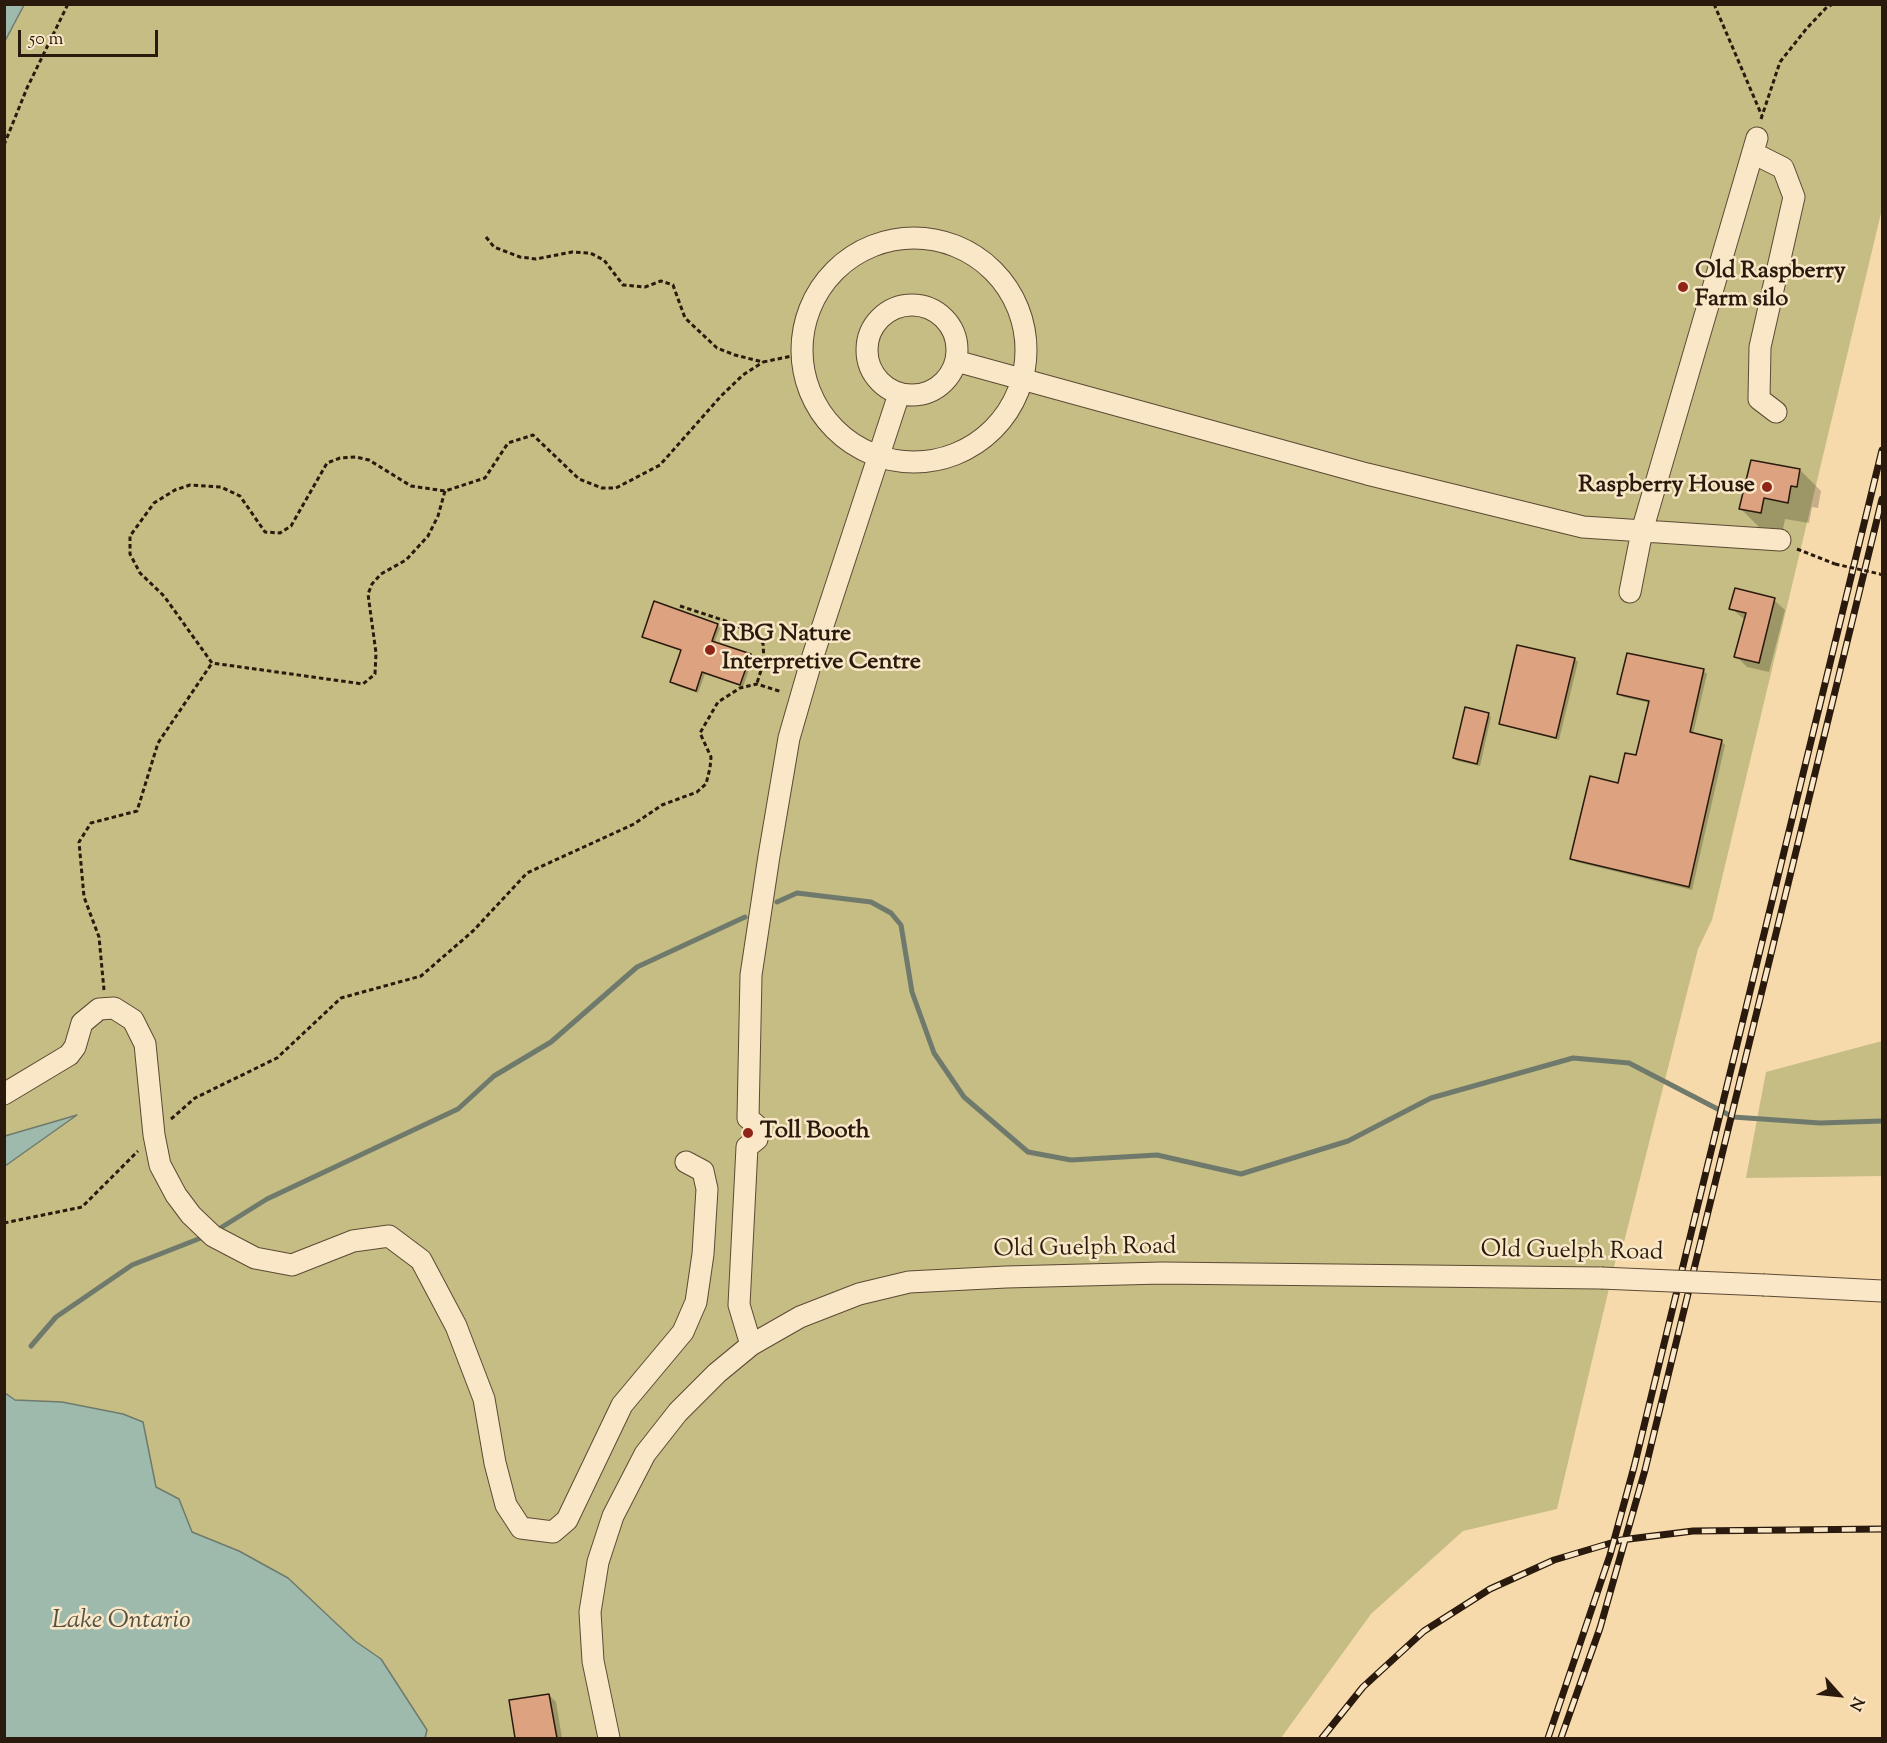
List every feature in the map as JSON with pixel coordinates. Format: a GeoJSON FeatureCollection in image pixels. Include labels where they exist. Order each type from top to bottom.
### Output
{"type":"FeatureCollection","features":[{"type":"Feature","properties":{"kind":"street"},"geometry":{"type":"LineString","coordinates":[[1630,592],[1642,531],[1755,146],[1783,168],[1794,197],[1760,347],[1759,399],[1776,412]]}},
{"type":"Feature","properties":{"kind":"street"},"geometry":{"type":"LineString","coordinates":[[902,238],[935,240],[959,247],[981,260],[993,270],[1008,290],[1024,329],[1025,362],[1022,379],[1011,405],[995,428],[960,452],[919,462],[878,456],[848,441],[824,417],[808,387],[802,354],[802,337],[811,305],[824,283],[841,265],[855,255],[885,242],[902,238]]}},
{"type":"Feature","properties":{"kind":"street"},"geometry":{"type":"LineString","coordinates":[[910,304],[924,306],[937,312],[948,321],[955,333],[956,361],[947,379],[938,388],[919,395],[899,393],[876,378],[867,351],[869,337],[874,324],[890,310],[910,304]]}},
{"type":"Feature","properties":{"kind":"street"},"geometry":{"type":"LineString","coordinates":[[956,361],[1379,476],[1583,526],[1780,540]]}},
{"type":"Feature","properties":{"kind":"street"},"geometry":{"type":"LineString","coordinates":[[752,1345],[739,1305],[747,1147],[737,1139],[738,1126],[748,1118],[751,975],[789,738],[899,393]]}},
{"type":"Feature","properties":{"kind":"street"},"geometry":{"type":"LineString","coordinates":[[4,1094],[69,1055],[75,1047],[82,1023],[99,1010],[114,1008],[133,1020],[144,1044],[154,1135],[160,1165],[176,1195],[207,1231],[255,1258],[292,1265],[353,1241],[389,1236],[420,1260],[456,1326],[484,1399],[495,1463],[506,1505],[521,1528],[553,1532],[567,1520],[622,1405],[683,1332],[696,1302],[703,1254],[707,1189],[704,1171],[686,1162]]}},
{"type":"Feature","properties":{"kind":"street","name":"Old Guelph Road"},"geometry":{"type":"LineString","coordinates":[[609,1738],[593,1660],[590,1612],[598,1562],[613,1516],[645,1454],[678,1412],[717,1373],[752,1345],[800,1317],[859,1294],[909,1282],[1162,1273],[1601,1278],[1882,1291]]}},
{"type":"Feature","properties":{"kind":"path"},"geometry":{"type":"LineString","coordinates":[[4,145],[27,88],[68,4]]}},
{"type":"Feature","properties":{"kind":"path"},"geometry":{"type":"LineString","coordinates":[[1714,4],[1762,117],[1780,62],[1807,28],[1826,8],[1833,4]]}},
{"type":"Feature","properties":{"kind":"path"},"geometry":{"type":"LineString","coordinates":[[486,237],[494,247],[520,257],[536,259],[572,252],[590,253],[604,260],[623,285],[645,287],[661,281],[673,285],[685,318],[717,348],[763,362]]}},
{"type":"Feature","properties":{"kind":"path"},"geometry":{"type":"LineString","coordinates":[[445,491],[438,516],[428,536],[406,560],[381,574],[372,584],[368,594],[376,653],[375,674],[363,684],[212,663],[164,596],[140,573],[130,554],[130,536],[154,503],[175,490],[190,486],[221,487],[240,496],[265,532],[280,533],[291,526],[327,463],[356,457],[369,460],[411,486],[445,491],[485,478],[508,443],[533,435],[579,479],[602,488],[616,488],[660,465],[743,375],[763,362],[802,354]]}},
{"type":"Feature","properties":{"kind":"path"},"geometry":{"type":"LineString","coordinates":[[1780,540],[1809,556],[1881,574]]}},
{"type":"Feature","properties":{"kind":"path"},"geometry":{"type":"LineString","coordinates":[[680,606],[735,624],[763,643],[764,661],[757,684]]}},
{"type":"Feature","properties":{"kind":"path"},"geometry":{"type":"LineString","coordinates":[[106,1009],[99,938],[84,897],[79,842],[91,823],[136,811],[158,743],[212,663]]}},
{"type":"Feature","properties":{"kind":"path"},"geometry":{"type":"LineString","coordinates":[[4,1223],[82,1207],[154,1135],[195,1098],[277,1058],[341,998],[421,976],[473,931],[527,873],[634,824],[662,805],[697,792],[706,784],[711,768],[711,757],[700,734],[718,702],[740,688],[757,684],[801,698]]}},
{"type":"Feature","properties":{"kind":"shaded area"},"geometry":{"type":"Polygon","coordinates":[[[24,5],[1882,5],[1882,209],[1712,920],[1698,949],[1623,1246],[1619,1246],[1557,1509],[1463,1531],[1371,1614],[1281,1738],[425,1738],[427,1730],[381,1659],[355,1641],[322,1609],[239,1551],[192,1532],[179,1499],[156,1488],[142,1422],[62,1402],[15,1400],[5,1393],[5,1166],[75,1116],[5,1136],[4,41],[24,5]]]}},
{"type":"Feature","properties":{"kind":"shaded area"},"geometry":{"type":"Polygon","coordinates":[[[1882,1041],[1882,1176],[1746,1178],[1766,1072],[1882,1041]]]}},
{"type":"Feature","properties":{"kind":"water"},"geometry":{"type":"Polygon","coordinates":[[[4,5],[24,5],[5,41],[4,5]]]}},
{"type":"Feature","properties":{"kind":"water"},"geometry":{"type":"Polygon","coordinates":[[[77,1115],[5,1166],[5,1136],[77,1115]]]}},
{"type":"Feature","properties":{"kind":"water","name":"Lake Ontario"},"geometry":{"type":"Polygon","coordinates":[[[5,1393],[15,1400],[62,1402],[123,1414],[143,1422],[156,1487],[179,1499],[192,1532],[239,1551],[288,1578],[355,1641],[381,1659],[427,1730],[425,1738],[5,1738],[5,1393]]]}},
{"type":"Feature","properties":{"kind":"building","name":"Raspberry House"},"geometry":{"type":"Polygon","coordinates":[[[1751,460],[1800,469],[1797,487],[1791,486],[1788,503],[1764,498],[1761,513],[1739,509],[1751,460]]]}},
{"type":"Feature","properties":{"kind":"building"},"geometry":{"type":"Polygon","coordinates":[[[1735,588],[1775,598],[1759,663],[1734,657],[1746,613],[1729,609],[1735,588]]]}},
{"type":"Feature","properties":{"kind":"building","name":"RBG Nature Interpretive Centre"},"geometry":{"type":"Polygon","coordinates":[[[654,601],[718,624],[712,641],[751,654],[740,685],[702,672],[696,691],[670,682],[681,650],[642,637],[654,601]]]}},
{"type":"Feature","properties":{"kind":"building"},"geometry":{"type":"Polygon","coordinates":[[[1517,645],[1575,658],[1556,738],[1499,724],[1517,645]]]}},
{"type":"Feature","properties":{"kind":"building"},"geometry":{"type":"Polygon","coordinates":[[[1627,653],[1704,669],[1690,732],[1722,740],[1689,887],[1570,859],[1590,776],[1618,783],[1625,753],[1636,755],[1649,701],[1617,694],[1627,653]]]}},
{"type":"Feature","properties":{"kind":"building"},"geometry":{"type":"Polygon","coordinates":[[[1465,707],[1489,713],[1477,764],[1453,758],[1465,707]]]}},
{"type":"Feature","properties":{"kind":"building"},"geometry":{"type":"Polygon","coordinates":[[[549,1694],[557,1738],[515,1738],[509,1700],[549,1694]]]}},
{"type":"Feature","properties":{"kind":"waterway"},"geometry":{"type":"LineString","coordinates":[[777,902],[797,893],[871,902],[891,913],[901,925],[912,992],[934,1053],[964,1097],[1028,1152],[1071,1160],[1157,1155],[1241,1174],[1348,1141],[1431,1098],[1573,1058],[1629,1063],[1733,1117],[1820,1123],[1882,1121]]}},
{"type":"Feature","properties":{"kind":"waterway"},"geometry":{"type":"LineString","coordinates":[[214,1232],[267,1199],[458,1109],[494,1076],[551,1042],[637,967],[745,917]]}},
{"type":"Feature","properties":{"kind":"waterway"},"geometry":{"type":"LineString","coordinates":[[31,1346],[56,1317],[132,1265],[206,1236]]}},
{"type":"Feature","properties":{"kind":"railway"},"geometry":{"type":"LineString","coordinates":[[1548,1738],[1610,1555],[1634,1467],[1882,450]]}},
{"type":"Feature","properties":{"kind":"railway"},"geometry":{"type":"LineString","coordinates":[[1561,1738],[1600,1628],[1645,1470],[1882,499]]}},
{"type":"Feature","properties":{"kind":"railway"},"geometry":{"type":"LineString","coordinates":[[1322,1738],[1363,1687],[1424,1631],[1490,1589],[1554,1560],[1621,1540],[1693,1531],[1882,1529]]}},
{"type":"Feature","properties":{"kind":"place","name":"Old Raspberry Farm silo"},"geometry":{"type":"Point","coordinates":[1683,287]}},
{"type":"Feature","properties":{"kind":"place","name":"Raspberry House"},"geometry":{"type":"Point","coordinates":[1767,487]}},
{"type":"Feature","properties":{"kind":"place","name":"RBG Nature Interpretive Centre"},"geometry":{"type":"Point","coordinates":[710,650]}},
{"type":"Feature","properties":{"kind":"place","name":"Toll Booth"},"geometry":{"type":"Point","coordinates":[748,1133]}}]}
